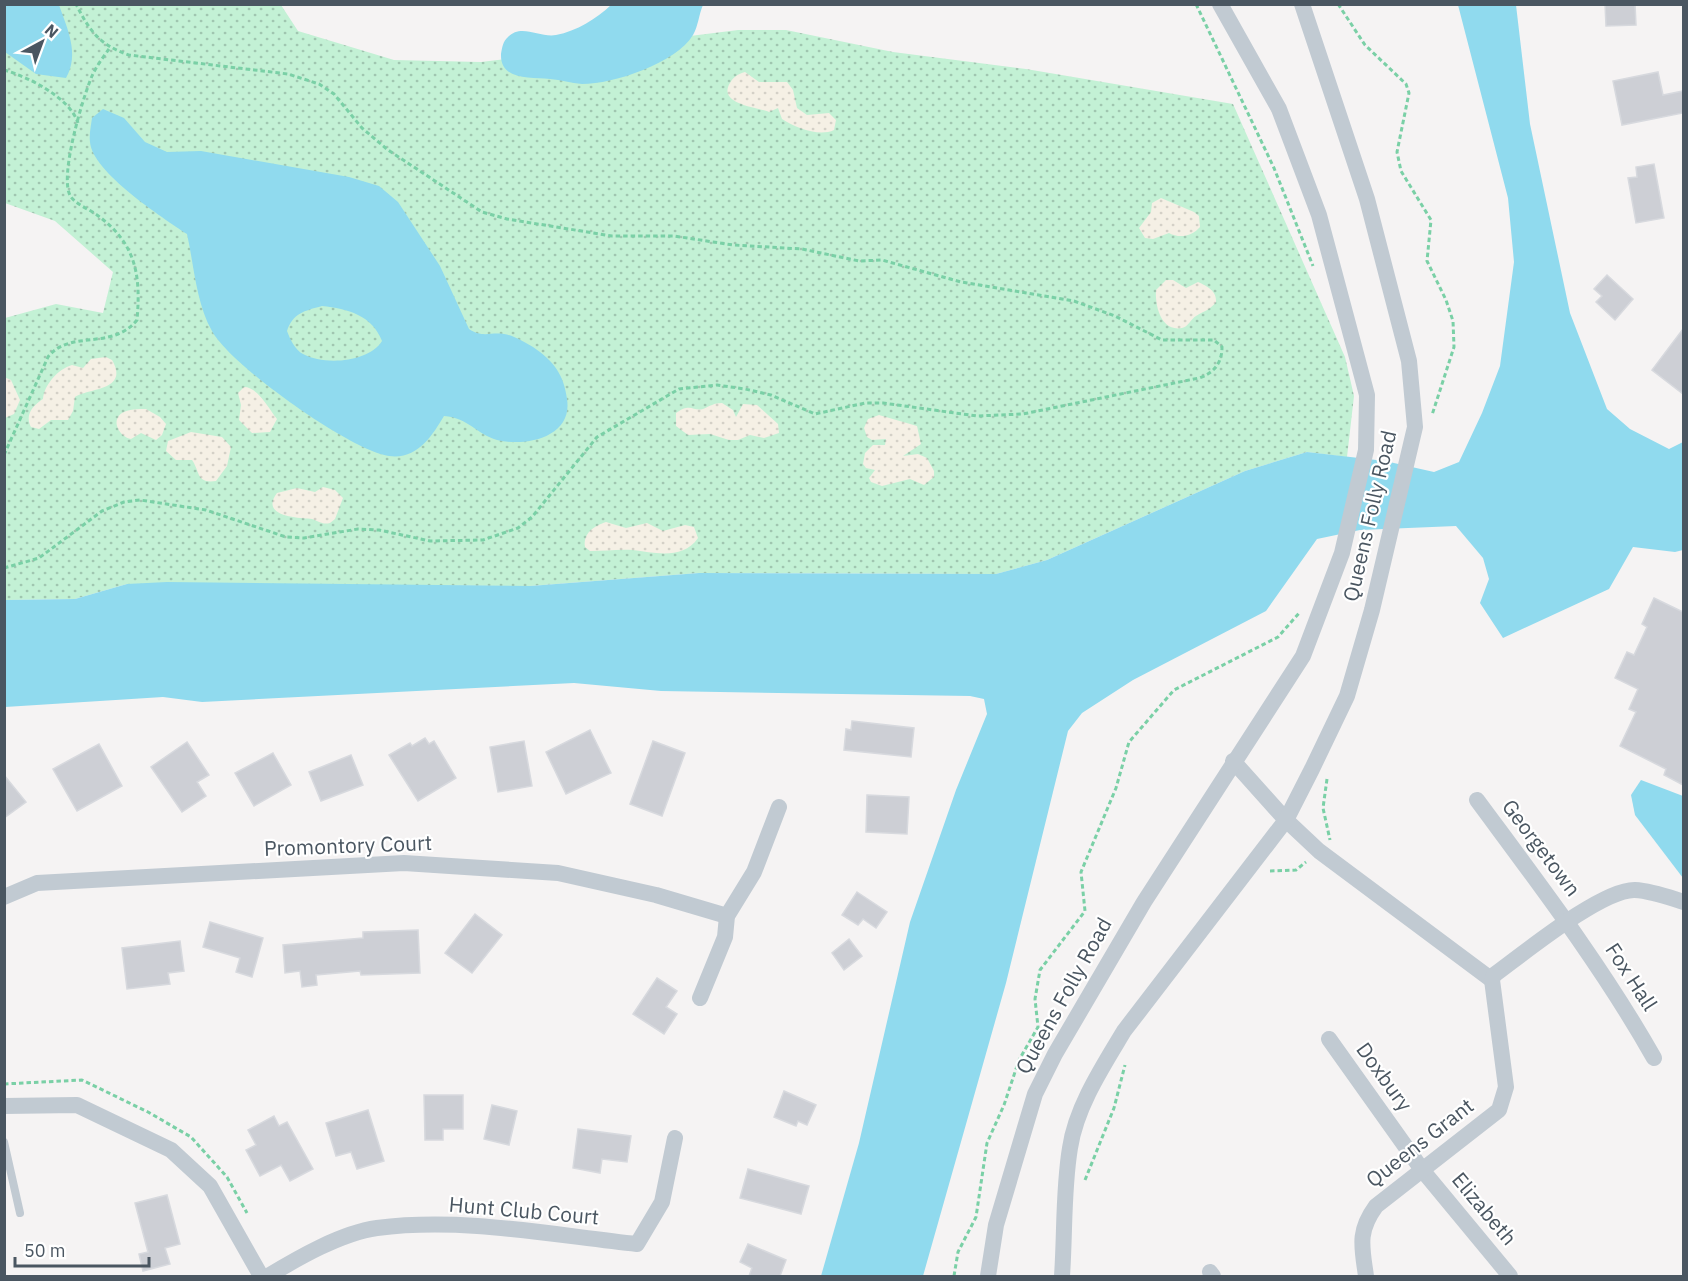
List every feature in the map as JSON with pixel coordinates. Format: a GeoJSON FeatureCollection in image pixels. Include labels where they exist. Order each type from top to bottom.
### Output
{"type":"FeatureCollection","features":[{"type":"Feature","properties":{"kind":"street","name":"Queens Folly Road"},"geometry":{"type":"LineString","coordinates":[[987,1276],[996,1225],[1035,1094],[1055,1054],[1144,902],[1303,656],[1342,554],[1366,450],[1367,395],[1319,214],[1279,109],[1220,4]]}},
{"type":"Feature","properties":{"kind":"street","name":"Queens Folly Road"},"geometry":{"type":"LineString","coordinates":[[1062,1276],[1070,1147],[1082,1112],[1103,1065],[1124,1031],[1286,820],[1347,696],[1410,454],[1415,427],[1408,361],[1367,200],[1302,4]]}},
{"type":"Feature","properties":{"kind":"street"},"geometry":{"type":"LineString","coordinates":[[1233,761],[1286,820],[1319,851],[1492,980],[1494,975],[1587,908],[1633,890],[1659,894],[1683,903]]}},
{"type":"Feature","properties":{"kind":"street","name":"Georgetown"},"geometry":{"type":"LineString","coordinates":[[1477,800],[1568,922]]}},
{"type":"Feature","properties":{"kind":"street"},"geometry":{"type":"LineString","coordinates":[[700,998],[725,937],[727,916],[754,872],[778,807]]}},
{"type":"Feature","properties":{"kind":"street","name":"Promontory Court"},"geometry":{"type":"LineString","coordinates":[[4,897],[37,883],[404,863],[558,873],[656,895],[727,916]]}},
{"type":"Feature","properties":{"kind":"street","name":"Fox Hall"},"geometry":{"type":"LineString","coordinates":[[1568,922],[1622,1002],[1654,1058]]}},
{"type":"Feature","properties":{"kind":"street","name":"Queens Grant"},"geometry":{"type":"LineString","coordinates":[[1366,1276],[1360,1249],[1363,1228],[1376,1206],[1500,1110],[1506,1087],[1492,980]]}},
{"type":"Feature","properties":{"kind":"street","name":"Doxbury"},"geometry":{"type":"LineString","coordinates":[[1329,1039],[1423,1171]]}},
{"type":"Feature","properties":{"kind":"street"},"geometry":{"type":"LineString","coordinates":[[5,1107],[77,1105],[171,1150],[210,1186],[261,1276]]}},
{"type":"Feature","properties":{"kind":"street","name":"Hunt Club Court"},"geometry":{"type":"LineString","coordinates":[[268,1276],[312,1250],[375,1228],[460,1225],[637,1244],[662,1202],[675,1138]]}},
{"type":"Feature","properties":{"kind":"street","name":"Elizabeth"},"geometry":{"type":"LineString","coordinates":[[1423,1171],[1510,1276]]}},
{"type":"Feature","properties":{"kind":"lane"},"geometry":{"type":"LineString","coordinates":[[4,1142],[20,1213]]}},
{"type":"Feature","properties":{"kind":"path"},"geometry":{"type":"LineString","coordinates":[[1196,4],[1274,168],[1315,270]]}},
{"type":"Feature","properties":{"kind":"path"},"geometry":{"type":"LineString","coordinates":[[1338,4],[1365,45],[1406,84],[1409,93],[1397,152],[1401,171],[1431,220],[1427,261],[1446,300],[1452,321],[1454,347],[1432,413],[1431,423]]}},
{"type":"Feature","properties":{"kind":"path"},"geometry":{"type":"LineString","coordinates":[[4,568],[39,558],[102,511],[124,502],[140,501],[206,510],[286,537],[304,538],[358,530],[379,530],[430,541],[483,540],[518,528],[532,517],[597,437],[679,389],[717,385],[745,389],[771,395],[815,414],[865,403],[884,403],[951,414],[1023,414],[1199,378],[1211,374],[1222,355],[1222,347],[1214,340],[1162,340],[1115,316],[1074,301],[961,282],[882,260],[858,261],[802,249],[733,245],[674,237],[612,236],[507,219],[482,212],[388,150],[362,128],[334,94],[311,81],[288,74],[129,55],[109,48],[87,25],[78,6]]}},
{"type":"Feature","properties":{"kind":"path"},"geometry":{"type":"LineString","coordinates":[[4,455],[48,357],[54,350],[63,344],[119,336],[129,330],[137,320],[137,266],[130,249],[114,229],[70,196],[67,169],[92,76],[109,48]]}},
{"type":"Feature","properties":{"kind":"path"},"geometry":{"type":"LineString","coordinates":[[4,70],[25,78],[63,100],[75,114],[78,123]]}},
{"type":"Feature","properties":{"kind":"path"},"geometry":{"type":"LineString","coordinates":[[954,1276],[958,1252],[976,1217],[987,1143],[1004,1105],[1019,1060],[1038,1027],[1035,999],[1040,970],[1084,911],[1081,872],[1116,788],[1129,742],[1174,690],[1278,637],[1301,611]]}},
{"type":"Feature","properties":{"kind":"green space"},"geometry":{"type":"Polygon","coordinates":[[[4,5],[281,5],[298,31],[394,60],[481,62],[738,30],[786,30],[893,52],[1026,69],[1233,104],[1345,357],[1354,396],[1347,457],[1307,452],[1245,471],[1047,560],[996,574],[699,573],[530,586],[127,584],[75,599],[5,600],[5,318],[56,304],[103,313],[113,272],[55,221],[5,203],[4,5]]]}},
{"type":"Feature","properties":{"kind":"sand"},"geometry":{"type":"Polygon","coordinates":[[[745,72],[759,82],[787,82],[793,90],[797,108],[807,115],[829,113],[836,120],[834,130],[808,131],[782,119],[778,108],[769,112],[733,100],[727,90],[730,83],[736,76],[745,72]]]}},
{"type":"Feature","properties":{"kind":"sand"},"geometry":{"type":"Polygon","coordinates":[[[1161,198],[1194,212],[1199,216],[1200,227],[1186,236],[1169,233],[1153,239],[1145,238],[1139,228],[1151,212],[1152,203],[1161,198]]]}},
{"type":"Feature","properties":{"kind":"sand"},"geometry":{"type":"Polygon","coordinates":[[[1166,280],[1173,280],[1186,288],[1198,282],[1213,292],[1216,302],[1209,309],[1194,317],[1188,325],[1182,328],[1169,326],[1160,316],[1156,296],[1156,290],[1166,280]]]}},
{"type":"Feature","properties":{"kind":"sand"},"geometry":{"type":"Polygon","coordinates":[[[106,357],[112,360],[116,370],[116,378],[112,383],[75,397],[73,411],[68,420],[51,420],[39,429],[31,427],[29,415],[43,399],[46,388],[57,374],[72,365],[83,368],[91,359],[106,357]]]}},
{"type":"Feature","properties":{"kind":"sand"},"geometry":{"type":"Polygon","coordinates":[[[4,377],[11,380],[20,400],[14,414],[5,418],[4,377]]]}},
{"type":"Feature","properties":{"kind":"sand"},"geometry":{"type":"Polygon","coordinates":[[[244,387],[258,394],[277,419],[270,432],[252,433],[239,420],[241,405],[238,393],[244,387]]]}},
{"type":"Feature","properties":{"kind":"sand"},"geometry":{"type":"Polygon","coordinates":[[[722,403],[733,410],[736,417],[743,404],[757,405],[778,424],[779,433],[764,438],[750,435],[738,440],[729,440],[710,434],[688,435],[676,426],[676,413],[685,408],[700,410],[722,403]]]}},
{"type":"Feature","properties":{"kind":"sand"},"geometry":{"type":"Polygon","coordinates":[[[146,409],[160,417],[166,424],[162,435],[156,440],[141,433],[131,439],[120,432],[117,424],[118,416],[127,411],[146,409]]]}},
{"type":"Feature","properties":{"kind":"sand"},"geometry":{"type":"Polygon","coordinates":[[[879,415],[917,426],[921,444],[903,456],[918,454],[927,458],[934,471],[934,477],[924,485],[910,479],[882,486],[871,482],[869,478],[875,470],[866,468],[863,464],[865,453],[873,445],[885,445],[886,439],[872,440],[867,437],[864,428],[868,419],[879,415]]]}},
{"type":"Feature","properties":{"kind":"sand"},"geometry":{"type":"Polygon","coordinates":[[[191,432],[222,437],[231,447],[227,466],[216,481],[202,479],[192,460],[176,460],[166,451],[168,441],[191,432]]]}},
{"type":"Feature","properties":{"kind":"sand"},"geometry":{"type":"Polygon","coordinates":[[[323,487],[335,490],[343,498],[335,519],[330,523],[283,515],[273,507],[277,493],[297,488],[315,492],[323,487]]]}},
{"type":"Feature","properties":{"kind":"sand"},"geometry":{"type":"Polygon","coordinates":[[[606,522],[626,528],[647,523],[663,531],[685,525],[694,527],[698,538],[685,550],[677,552],[590,551],[585,547],[588,534],[606,522]]]}},
{"type":"Feature","properties":{"kind":"water"},"geometry":{"type":"Polygon","coordinates":[[[4,5],[59,5],[72,50],[72,60],[66,78],[36,74],[5,52],[4,5]]]}},
{"type":"Feature","properties":{"kind":"water"},"geometry":{"type":"Polygon","coordinates":[[[611,5],[703,5],[695,32],[685,45],[659,63],[627,76],[582,84],[518,76],[506,69],[502,63],[501,54],[505,40],[513,33],[525,31],[556,35],[571,31],[586,24],[611,5]]]}},
{"type":"Feature","properties":{"kind":"water"},"geometry":{"type":"Polygon","coordinates":[[[1458,5],[1516,5],[1530,124],[1570,313],[1607,409],[1630,429],[1669,449],[1683,442],[1683,550],[1675,552],[1633,547],[1609,589],[1503,638],[1480,603],[1489,579],[1483,558],[1456,526],[1360,530],[1317,539],[1266,611],[1133,680],[1082,713],[1068,731],[1006,983],[923,1276],[821,1276],[859,1143],[910,922],[956,790],[987,714],[984,699],[970,696],[661,691],[574,683],[202,702],[163,697],[5,707],[5,600],[75,599],[127,584],[167,582],[530,586],[699,573],[996,574],[1047,560],[1245,471],[1307,452],[1385,461],[1434,472],[1459,462],[1482,413],[1500,366],[1514,262],[1508,198],[1458,5]]]}},
{"type":"Feature","properties":{"kind":"water"},"geometry":{"type":"Polygon","coordinates":[[[103,109],[124,118],[145,142],[167,152],[201,151],[349,177],[379,186],[398,202],[440,266],[469,329],[478,333],[504,334],[515,337],[533,347],[557,369],[566,390],[567,412],[563,422],[555,431],[545,436],[521,442],[509,442],[497,440],[460,420],[444,416],[429,439],[416,450],[399,456],[371,451],[321,423],[266,384],[223,346],[212,331],[202,308],[187,234],[130,193],[103,167],[94,154],[90,142],[92,118],[103,109]],[[322,306],[310,309],[292,320],[287,331],[300,352],[323,360],[346,360],[367,354],[382,341],[378,332],[365,319],[332,307],[322,306]]]}},
{"type":"Feature","properties":{"kind":"water"},"geometry":{"type":"Polygon","coordinates":[[[1641,780],[1683,796],[1683,878],[1635,815],[1631,795],[1641,780]]]}},
{"type":"Feature","properties":{"kind":"building"},"geometry":{"type":"Polygon","coordinates":[[[1605,4],[1635,4],[1636,25],[1606,26],[1605,4]]]}},
{"type":"Feature","properties":{"kind":"building"},"geometry":{"type":"Polygon","coordinates":[[[1658,72],[1663,95],[1683,91],[1683,113],[1622,125],[1613,81],[1658,72]]]}},
{"type":"Feature","properties":{"kind":"building"},"geometry":{"type":"Polygon","coordinates":[[[1654,164],[1664,218],[1636,223],[1628,178],[1637,177],[1636,167],[1654,164]]]}},
{"type":"Feature","properties":{"kind":"building"},"geometry":{"type":"Polygon","coordinates":[[[1607,275],[1633,299],[1615,320],[1596,302],[1602,296],[1594,289],[1607,275]]]}},
{"type":"Feature","properties":{"kind":"building"},"geometry":{"type":"Polygon","coordinates":[[[1683,329],[1683,394],[1652,370],[1683,329]]]}},
{"type":"Feature","properties":{"kind":"building"},"geometry":{"type":"Polygon","coordinates":[[[1654,598],[1683,612],[1683,785],[1664,775],[1666,769],[1620,746],[1636,712],[1629,709],[1638,689],[1615,678],[1627,652],[1634,655],[1647,627],[1642,624],[1654,598]]]}},
{"type":"Feature","properties":{"kind":"building"},"geometry":{"type":"Polygon","coordinates":[[[852,721],[914,728],[911,757],[844,750],[846,729],[851,730],[852,721]]]}},
{"type":"Feature","properties":{"kind":"building"},"geometry":{"type":"Polygon","coordinates":[[[590,730],[611,773],[566,794],[546,752],[590,730]]]}},
{"type":"Feature","properties":{"kind":"building"},"geometry":{"type":"Polygon","coordinates":[[[425,738],[429,744],[434,741],[456,778],[418,801],[389,755],[410,743],[412,746],[425,738]]]}},
{"type":"Feature","properties":{"kind":"building"},"geometry":{"type":"Polygon","coordinates":[[[524,741],[532,786],[498,792],[490,747],[524,741]]]}},
{"type":"Feature","properties":{"kind":"building"},"geometry":{"type":"Polygon","coordinates":[[[653,741],[685,753],[662,816],[630,804],[653,741]]]}},
{"type":"Feature","properties":{"kind":"building"},"geometry":{"type":"Polygon","coordinates":[[[187,742],[209,775],[197,782],[206,796],[182,812],[151,767],[187,742]]]}},
{"type":"Feature","properties":{"kind":"building"},"geometry":{"type":"Polygon","coordinates":[[[99,744],[122,786],[77,811],[53,769],[99,744]]]}},
{"type":"Feature","properties":{"kind":"building"},"geometry":{"type":"Polygon","coordinates":[[[273,753],[291,785],[254,806],[235,773],[273,753]]]}},
{"type":"Feature","properties":{"kind":"building"},"geometry":{"type":"Polygon","coordinates":[[[351,755],[363,785],[321,801],[309,772],[351,755]]]}},
{"type":"Feature","properties":{"kind":"building"},"geometry":{"type":"Polygon","coordinates":[[[4,775],[26,802],[4,818],[4,775]]]}},
{"type":"Feature","properties":{"kind":"building"},"geometry":{"type":"Polygon","coordinates":[[[867,795],[909,797],[907,834],[866,832],[867,795]]]}},
{"type":"Feature","properties":{"kind":"building"},"geometry":{"type":"Polygon","coordinates":[[[857,892],[887,912],[876,928],[863,919],[858,925],[842,915],[857,892]]]}},
{"type":"Feature","properties":{"kind":"building"},"geometry":{"type":"Polygon","coordinates":[[[475,914],[502,935],[472,973],[445,953],[475,914]]]}},
{"type":"Feature","properties":{"kind":"building"},"geometry":{"type":"Polygon","coordinates":[[[210,922],[263,938],[252,977],[236,972],[240,958],[203,947],[210,922]]]}},
{"type":"Feature","properties":{"kind":"building"},"geometry":{"type":"Polygon","coordinates":[[[418,930],[420,973],[361,975],[360,971],[316,975],[317,985],[302,987],[300,971],[285,973],[283,945],[363,938],[363,932],[418,930]]]}},
{"type":"Feature","properties":{"kind":"building"},"geometry":{"type":"Polygon","coordinates":[[[849,939],[862,956],[844,970],[832,953],[849,939]]]}},
{"type":"Feature","properties":{"kind":"building"},"geometry":{"type":"Polygon","coordinates":[[[180,941],[184,971],[168,973],[170,984],[127,989],[122,948],[180,941]]]}},
{"type":"Feature","properties":{"kind":"building"},"geometry":{"type":"Polygon","coordinates":[[[657,978],[677,991],[666,1007],[677,1014],[664,1034],[633,1014],[657,978]]]}},
{"type":"Feature","properties":{"kind":"building"},"geometry":{"type":"Polygon","coordinates":[[[784,1091],[816,1105],[807,1125],[798,1121],[796,1126],[774,1117],[784,1091]]]}},
{"type":"Feature","properties":{"kind":"building"},"geometry":{"type":"Polygon","coordinates":[[[424,1095],[463,1095],[463,1129],[443,1129],[443,1140],[425,1140],[424,1095]]]}},
{"type":"Feature","properties":{"kind":"building"},"geometry":{"type":"Polygon","coordinates":[[[492,1105],[517,1111],[509,1145],[484,1139],[492,1105]]]}},
{"type":"Feature","properties":{"kind":"building"},"geometry":{"type":"Polygon","coordinates":[[[368,1110],[384,1161],[357,1169],[351,1152],[336,1156],[326,1123],[368,1110]]]}},
{"type":"Feature","properties":{"kind":"building"},"geometry":{"type":"Polygon","coordinates":[[[274,1116],[279,1126],[287,1122],[313,1169],[290,1181],[281,1165],[260,1176],[246,1150],[256,1145],[248,1130],[274,1116]]]}},
{"type":"Feature","properties":{"kind":"building"},"geometry":{"type":"Polygon","coordinates":[[[578,1129],[631,1136],[627,1162],[602,1159],[600,1173],[573,1168],[578,1129]]]}},
{"type":"Feature","properties":{"kind":"building"},"geometry":{"type":"Polygon","coordinates":[[[748,1169],[809,1186],[801,1214],[740,1198],[748,1169]]]}},
{"type":"Feature","properties":{"kind":"building"},"geometry":{"type":"Polygon","coordinates":[[[167,1195],[180,1244],[165,1248],[170,1264],[143,1271],[139,1254],[148,1252],[135,1203],[167,1195]]]}},
{"type":"Feature","properties":{"kind":"building"},"geometry":{"type":"Polygon","coordinates":[[[748,1244],[786,1260],[780,1276],[749,1276],[752,1268],[740,1262],[748,1244]]]}}]}
